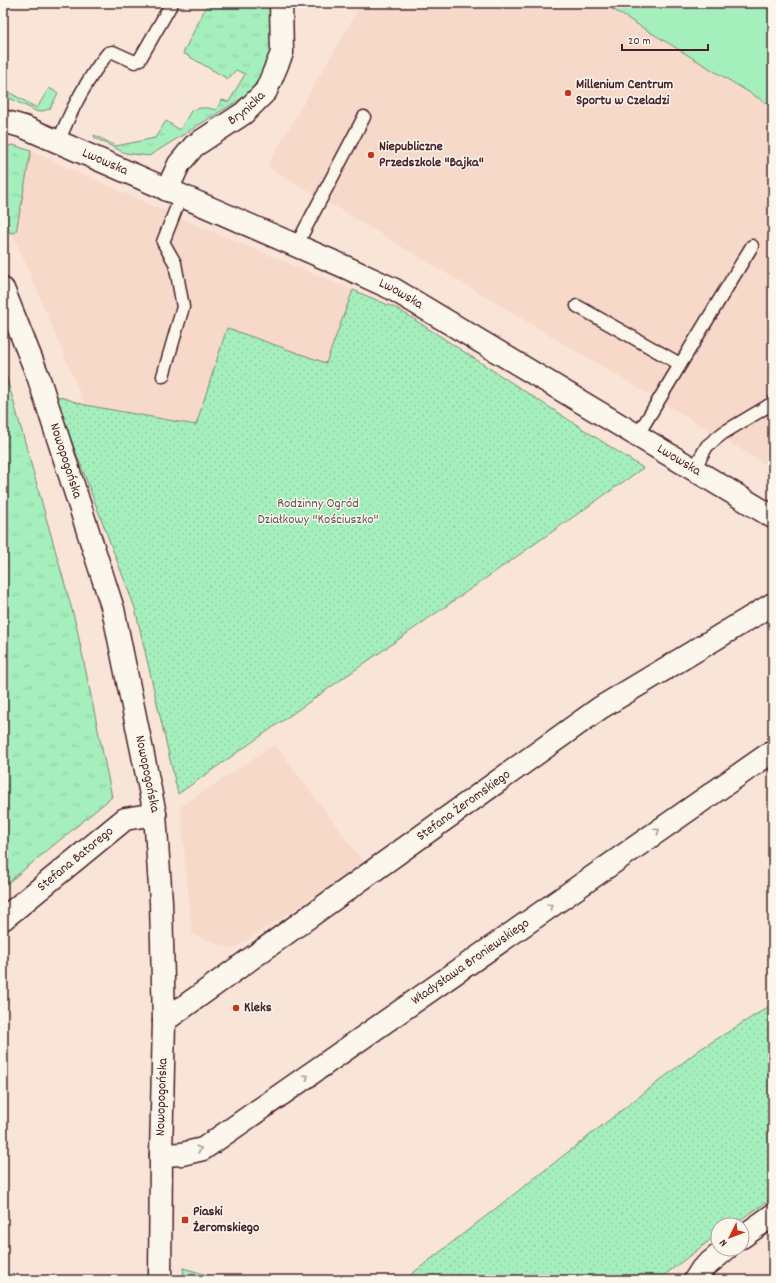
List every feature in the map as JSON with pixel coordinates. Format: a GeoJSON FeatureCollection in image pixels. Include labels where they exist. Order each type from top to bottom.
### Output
{"type":"FeatureCollection","features":[{"type":"Feature","properties":{"kind":"street","name":"Brynicka"},"geometry":{"type":"LineString","coordinates":[[174,193],[179,164],[194,146],[244,113],[266,91],[282,53],[281,3]]}},
{"type":"Feature","properties":{"kind":"street","name":"Lwowska"},"geometry":{"type":"LineString","coordinates":[[3,121],[24,127],[393,289],[773,517]]}},
{"type":"Feature","properties":{"kind":"street","name":"Nowopogońska"},"geometry":{"type":"LineString","coordinates":[[3,289],[38,376],[113,609],[155,814],[164,1021],[160,1280]]}},
{"type":"Feature","properties":{"kind":"street","name":"Stefana Żeromskiego"},"geometry":{"type":"LineString","coordinates":[[164,1021],[600,708],[773,604]]}},
{"type":"Feature","properties":{"kind":"street","name":"Władysława Broniewskiego"},"geometry":{"type":"LineString","coordinates":[[161,1155],[182,1154],[203,1149],[773,751]]}},
{"type":"Feature","properties":{"kind":"street","name":"Stefana Batorego"},"geometry":{"type":"LineString","coordinates":[[3,919],[125,819],[155,814]]}},
{"type":"Feature","properties":{"kind":"street"},"geometry":{"type":"LineString","coordinates":[[750,1231],[773,1215]]}},
{"type":"Feature","properties":{"kind":"street"},"geometry":{"type":"LineString","coordinates":[[695,1280],[702,1269],[716,1257]]}},
{"type":"Feature","properties":{"kind":"lane"},"geometry":{"type":"LineString","coordinates":[[58,143],[76,104],[100,63],[108,53],[113,52],[129,61],[136,62],[140,59],[172,3]]}},
{"type":"Feature","properties":{"kind":"lane"},"geometry":{"type":"LineString","coordinates":[[296,246],[364,117]]}},
{"type":"Feature","properties":{"kind":"lane"},"geometry":{"type":"LineString","coordinates":[[163,376],[183,307],[175,263],[163,242],[174,193]]}},
{"type":"Feature","properties":{"kind":"lane"},"geometry":{"type":"LineString","coordinates":[[637,436],[752,246]]}},
{"type":"Feature","properties":{"kind":"lane"},"geometry":{"type":"LineString","coordinates":[[577,306],[680,364]]}},
{"type":"Feature","properties":{"kind":"lane"},"geometry":{"type":"LineString","coordinates":[[694,469],[707,446],[723,433],[773,404]]}},
{"type":"Feature","properties":{"kind":"shaded area"},"geometry":{"type":"Polygon","coordinates":[[[362,3],[773,3],[773,469],[267,166],[362,3]]]}},
{"type":"Feature","properties":{"kind":"shaded area"},"geometry":{"type":"Polygon","coordinates":[[[31,151],[185,220],[353,290],[326,363],[227,328],[196,425],[85,405],[13,234],[31,151]]]}},
{"type":"Feature","properties":{"kind":"shaded area"},"geometry":{"type":"Polygon","coordinates":[[[275,744],[365,864],[233,949],[192,935],[180,807],[275,744]]]}},
{"type":"Feature","properties":{"kind":"green space"},"geometry":{"type":"Polygon","coordinates":[[[208,3],[268,3],[279,52],[247,95],[149,156],[125,153],[95,138],[94,135],[116,146],[155,138],[166,121],[180,130],[191,111],[203,108],[216,110],[222,100],[229,102],[245,74],[236,70],[228,79],[183,53],[208,3]]]}},
{"type":"Feature","properties":{"kind":"green space"},"geometry":{"type":"Polygon","coordinates":[[[773,3],[773,107],[604,4],[773,3]]]}},
{"type":"Feature","properties":{"kind":"green space"},"geometry":{"type":"Polygon","coordinates":[[[49,88],[58,93],[50,109],[38,112],[3,95],[3,89],[37,108],[49,88]]]}},
{"type":"Feature","properties":{"kind":"green space"},"geometry":{"type":"Polygon","coordinates":[[[13,145],[31,151],[16,232],[10,233],[3,214],[3,147],[13,145]]]}},
{"type":"Feature","properties":{"kind":"green space","name":"Rodzinny Ogród Działkowy \"Kościuszko\""},"geometry":{"type":"Polygon","coordinates":[[[353,290],[398,309],[643,468],[178,794],[135,608],[54,395],[85,405],[196,425],[227,328],[326,363],[353,290]]]}},
{"type":"Feature","properties":{"kind":"green space"},"geometry":{"type":"Polygon","coordinates":[[[3,364],[76,624],[112,797],[3,887],[3,364]]]}},
{"type":"Feature","properties":{"kind":"green space"},"geometry":{"type":"Polygon","coordinates":[[[773,1004],[773,1198],[744,1217],[710,1217],[710,1240],[658,1280],[404,1280],[699,1050],[773,1004]]]}},
{"type":"Feature","properties":{"kind":"green space"},"geometry":{"type":"Polygon","coordinates":[[[183,1268],[225,1280],[184,1280],[183,1268]]]}},
{"type":"Feature","properties":{"kind":"place","name":"Millenium Centrum Sportu w Czeladzi"},"geometry":{"type":"Point","coordinates":[568,93]}},
{"type":"Feature","properties":{"kind":"place","name":"Niepubliczne Przedszkole \"Bajka\""},"geometry":{"type":"Point","coordinates":[371,155]}},
{"type":"Feature","properties":{"kind":"place","name":"Kleks"},"geometry":{"type":"Point","coordinates":[236,1008]}},
{"type":"Feature","properties":{"kind":"place","name":"Piaski Żeromskiego"},"geometry":{"type":"Point","coordinates":[185,1220]}}]}
